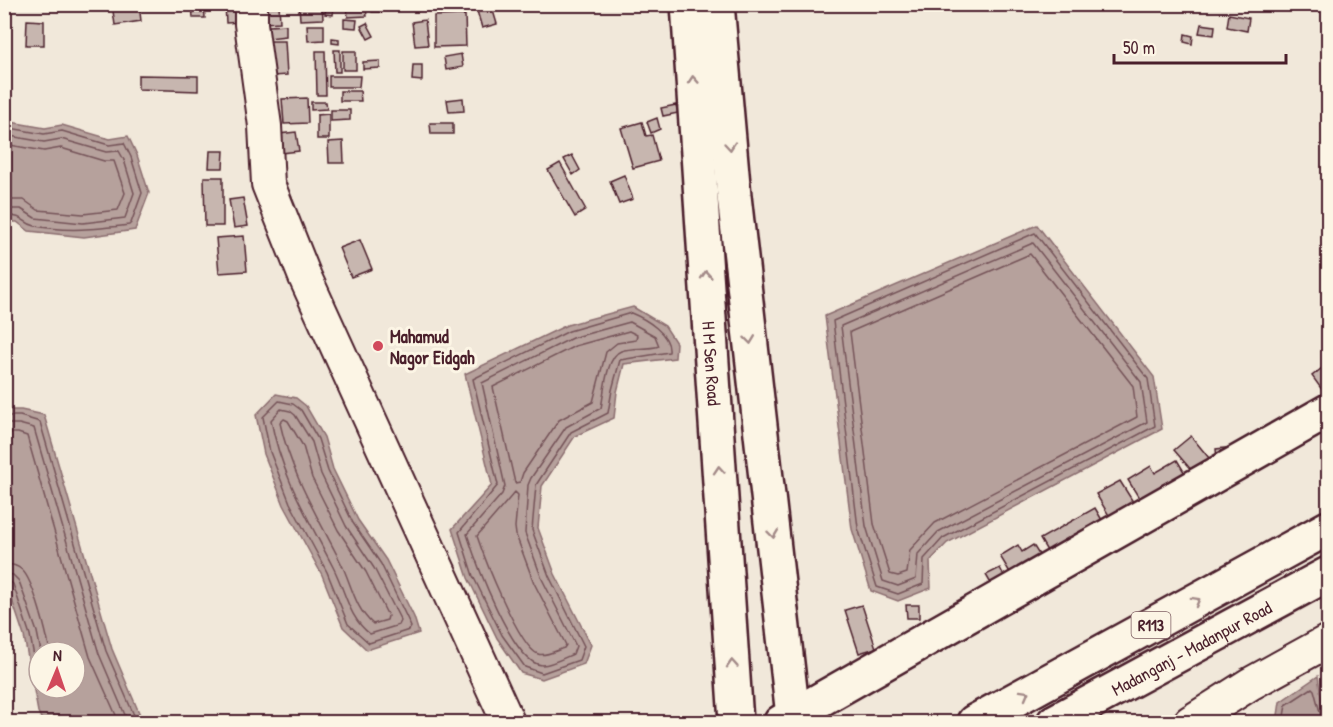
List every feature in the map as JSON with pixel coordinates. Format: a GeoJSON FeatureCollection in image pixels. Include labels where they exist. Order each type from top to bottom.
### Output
{"type":"FeatureCollection","features":[{"type":"Feature","properties":{"kind":"main road","name":"H M Sen Road"},"geometry":{"type":"LineString","coordinates":[[688,4],[736,723]]}},
{"type":"Feature","properties":{"kind":"main road"},"geometry":{"type":"LineString","coordinates":[[717,4],[787,719],[1329,411]]}},
{"type":"Feature","properties":{"kind":"main road","name":"R113"},"geometry":{"type":"LineString","coordinates":[[974,723],[1329,528]]}},
{"type":"Feature","properties":{"kind":"main road","name":"Madanganj - Madanpur Road"},"geometry":{"type":"LineString","coordinates":[[1054,723],[1329,574]]}},
{"type":"Feature","properties":{"kind":"street"},"geometry":{"type":"LineString","coordinates":[[251,4],[251,24],[265,126],[268,184],[305,277],[508,723]]}},
{"type":"Feature","properties":{"kind":"street"},"geometry":{"type":"LineString","coordinates":[[1190,723],[1250,684],[1329,641]]}},
{"type":"Feature","properties":{"kind":"water"},"geometry":{"type":"Polygon","coordinates":[[[5,121],[45,128],[62,125],[110,139],[128,136],[137,155],[149,193],[135,230],[84,237],[29,231],[17,222],[5,222],[5,121]]]}},
{"type":"Feature","properties":{"kind":"water"},"geometry":{"type":"Polygon","coordinates":[[[1037,225],[1154,377],[1162,429],[947,543],[930,561],[931,588],[898,601],[871,591],[852,529],[825,316],[1037,225]]]}},
{"type":"Feature","properties":{"kind":"water"},"geometry":{"type":"Polygon","coordinates":[[[633,307],[665,326],[676,343],[675,358],[624,364],[614,418],[575,436],[542,486],[538,528],[555,574],[591,645],[584,664],[542,679],[521,673],[497,638],[468,578],[452,529],[492,485],[465,374],[567,325],[633,307]]]}},
{"type":"Feature","properties":{"kind":"water"},"geometry":{"type":"Polygon","coordinates":[[[276,394],[296,398],[306,406],[324,437],[333,469],[358,520],[386,560],[414,617],[419,633],[367,650],[343,627],[322,575],[284,505],[264,454],[256,415],[276,394]]]}},
{"type":"Feature","properties":{"kind":"water"},"geometry":{"type":"Polygon","coordinates":[[[5,410],[21,410],[44,415],[112,649],[143,722],[43,722],[36,700],[87,700],[87,640],[27,640],[27,652],[24,636],[5,579],[5,410]]]}},
{"type":"Feature","properties":{"kind":"water"},"geometry":{"type":"Polygon","coordinates":[[[1318,676],[1328,722],[1277,722],[1280,702],[1318,676]]]}},
{"type":"Feature","properties":{"kind":"building"},"geometry":{"type":"Polygon","coordinates":[[[112,4],[139,4],[141,21],[115,25],[112,4]]]}},
{"type":"Feature","properties":{"kind":"building"},"geometry":{"type":"Polygon","coordinates":[[[192,4],[204,4],[205,18],[193,18],[192,4]]]}},
{"type":"Feature","properties":{"kind":"building"},"geometry":{"type":"Polygon","coordinates":[[[225,4],[240,4],[241,22],[226,23],[225,4]]]}},
{"type":"Feature","properties":{"kind":"building"},"geometry":{"type":"Polygon","coordinates":[[[279,4],[280,22],[264,23],[263,5],[279,4]]]}},
{"type":"Feature","properties":{"kind":"building"},"geometry":{"type":"Polygon","coordinates":[[[299,4],[322,4],[323,19],[300,20],[299,4]]]}},
{"type":"Feature","properties":{"kind":"building"},"geometry":{"type":"Polygon","coordinates":[[[372,4],[381,4],[382,12],[372,12],[372,4]]]}},
{"type":"Feature","properties":{"kind":"building"},"geometry":{"type":"Polygon","coordinates":[[[475,4],[491,4],[497,24],[482,28],[475,4]]]}},
{"type":"Feature","properties":{"kind":"building"},"geometry":{"type":"Polygon","coordinates":[[[326,6],[334,6],[333,15],[325,14],[326,6]]]}},
{"type":"Feature","properties":{"kind":"building"},"geometry":{"type":"Polygon","coordinates":[[[366,8],[367,16],[348,17],[347,9],[366,8]]]}},
{"type":"Feature","properties":{"kind":"building"},"geometry":{"type":"Polygon","coordinates":[[[1229,14],[1249,18],[1247,31],[1227,27],[1229,14]]]}},
{"type":"Feature","properties":{"kind":"building"},"geometry":{"type":"Polygon","coordinates":[[[465,15],[466,46],[434,47],[434,16],[465,15]]]}},
{"type":"Feature","properties":{"kind":"building"},"geometry":{"type":"Polygon","coordinates":[[[344,19],[357,20],[356,28],[344,27],[344,19]]]}},
{"type":"Feature","properties":{"kind":"building"},"geometry":{"type":"Polygon","coordinates":[[[27,20],[44,21],[44,45],[26,45],[27,20]]]}},
{"type":"Feature","properties":{"kind":"building"},"geometry":{"type":"Polygon","coordinates":[[[425,20],[428,45],[415,46],[412,22],[425,20]]]}},
{"type":"Feature","properties":{"kind":"building"},"geometry":{"type":"Polygon","coordinates":[[[367,23],[374,36],[368,39],[361,26],[367,23]]]}},
{"type":"Feature","properties":{"kind":"building"},"geometry":{"type":"Polygon","coordinates":[[[1201,24],[1215,26],[1214,35],[1199,33],[1201,24]]]}},
{"type":"Feature","properties":{"kind":"building"},"geometry":{"type":"Polygon","coordinates":[[[286,25],[286,36],[269,38],[269,26],[286,25]]]}},
{"type":"Feature","properties":{"kind":"building"},"geometry":{"type":"Polygon","coordinates":[[[307,25],[324,25],[324,40],[308,41],[307,25]]]}},
{"type":"Feature","properties":{"kind":"building"},"geometry":{"type":"Polygon","coordinates":[[[1185,34],[1193,36],[1192,44],[1184,42],[1185,34]]]}},
{"type":"Feature","properties":{"kind":"building"},"geometry":{"type":"Polygon","coordinates":[[[332,38],[339,39],[339,44],[332,43],[332,38]]]}},
{"type":"Feature","properties":{"kind":"building"},"geometry":{"type":"Polygon","coordinates":[[[270,41],[285,41],[287,75],[273,76],[270,41]]]}},
{"type":"Feature","properties":{"kind":"building"},"geometry":{"type":"Polygon","coordinates":[[[334,50],[340,50],[340,72],[335,72],[334,50]]]}},
{"type":"Feature","properties":{"kind":"building"},"geometry":{"type":"Polygon","coordinates":[[[316,51],[325,51],[326,95],[317,95],[316,51]]]}},
{"type":"Feature","properties":{"kind":"building"},"geometry":{"type":"Polygon","coordinates":[[[343,51],[356,51],[356,70],[343,70],[343,51]]]}},
{"type":"Feature","properties":{"kind":"building"},"geometry":{"type":"Polygon","coordinates":[[[461,54],[463,67],[446,70],[444,57],[461,54]]]}},
{"type":"Feature","properties":{"kind":"building"},"geometry":{"type":"Polygon","coordinates":[[[380,61],[380,68],[363,69],[363,62],[380,61]]]}},
{"type":"Feature","properties":{"kind":"building"},"geometry":{"type":"Polygon","coordinates":[[[413,65],[422,65],[422,81],[412,80],[413,65]]]}},
{"type":"Feature","properties":{"kind":"building"},"geometry":{"type":"Polygon","coordinates":[[[138,75],[198,76],[198,91],[138,89],[138,75]]]}},
{"type":"Feature","properties":{"kind":"building"},"geometry":{"type":"Polygon","coordinates":[[[329,76],[360,76],[359,87],[329,87],[329,76]]]}},
{"type":"Feature","properties":{"kind":"building"},"geometry":{"type":"Polygon","coordinates":[[[340,91],[360,91],[361,101],[340,101],[340,91]]]}},
{"type":"Feature","properties":{"kind":"building"},"geometry":{"type":"Polygon","coordinates":[[[307,98],[308,123],[284,124],[282,99],[307,98]]]}},
{"type":"Feature","properties":{"kind":"building"},"geometry":{"type":"Polygon","coordinates":[[[463,98],[464,111],[449,112],[447,100],[463,98]]]}},
{"type":"Feature","properties":{"kind":"building"},"geometry":{"type":"Polygon","coordinates":[[[311,102],[326,102],[327,109],[311,110],[311,102]]]}},
{"type":"Feature","properties":{"kind":"building"},"geometry":{"type":"Polygon","coordinates":[[[676,105],[678,113],[663,116],[661,108],[676,105]]]}},
{"type":"Feature","properties":{"kind":"building"},"geometry":{"type":"Polygon","coordinates":[[[331,110],[350,110],[350,120],[331,121],[331,110]]]}},
{"type":"Feature","properties":{"kind":"building"},"geometry":{"type":"Polygon","coordinates":[[[329,114],[329,139],[317,139],[317,115],[329,114]]]}},
{"type":"Feature","properties":{"kind":"building"},"geometry":{"type":"Polygon","coordinates":[[[657,118],[660,129],[651,133],[647,122],[657,118]]]}},
{"type":"Feature","properties":{"kind":"building"},"geometry":{"type":"Polygon","coordinates":[[[642,122],[646,136],[652,135],[659,161],[633,168],[621,128],[642,122]]]}},
{"type":"Feature","properties":{"kind":"building"},"geometry":{"type":"Polygon","coordinates":[[[430,123],[453,123],[453,134],[431,134],[430,123]]]}},
{"type":"Feature","properties":{"kind":"building"},"geometry":{"type":"Polygon","coordinates":[[[296,132],[299,151],[281,153],[279,134],[296,132]]]}},
{"type":"Feature","properties":{"kind":"building"},"geometry":{"type":"Polygon","coordinates":[[[343,141],[344,163],[329,163],[328,142],[343,141]]]}},
{"type":"Feature","properties":{"kind":"building"},"geometry":{"type":"Polygon","coordinates":[[[210,151],[224,151],[223,168],[209,168],[210,151]]]}},
{"type":"Feature","properties":{"kind":"building"},"geometry":{"type":"Polygon","coordinates":[[[572,155],[580,170],[573,175],[564,159],[572,155]]]}},
{"type":"Feature","properties":{"kind":"building"},"geometry":{"type":"Polygon","coordinates":[[[560,163],[586,210],[575,217],[548,170],[560,163]]]}},
{"type":"Feature","properties":{"kind":"building"},"geometry":{"type":"Polygon","coordinates":[[[624,175],[633,199],[619,204],[610,181],[624,175]]]}},
{"type":"Feature","properties":{"kind":"building"},"geometry":{"type":"Polygon","coordinates":[[[204,177],[223,177],[223,226],[205,226],[204,177]]]}},
{"type":"Feature","properties":{"kind":"building"},"geometry":{"type":"Polygon","coordinates":[[[243,198],[248,226],[234,228],[229,200],[243,198]]]}},
{"type":"Feature","properties":{"kind":"building"},"geometry":{"type":"Polygon","coordinates":[[[244,236],[247,271],[219,273],[216,238],[244,236]]]}},
{"type":"Feature","properties":{"kind":"building"},"geometry":{"type":"Polygon","coordinates":[[[360,240],[372,269],[351,277],[339,248],[360,240]]]}},
{"type":"Feature","properties":{"kind":"building"},"geometry":{"type":"Polygon","coordinates":[[[1326,365],[1328,367],[1328,398],[1312,376],[1326,365]]]}},
{"type":"Feature","properties":{"kind":"building"},"geometry":{"type":"Polygon","coordinates":[[[1191,436],[1209,458],[1193,472],[1174,450],[1191,436]]]}},
{"type":"Feature","properties":{"kind":"building"},"geometry":{"type":"Polygon","coordinates":[[[1243,446],[1217,460],[1216,449],[1243,446]]]}},
{"type":"Feature","properties":{"kind":"building"},"geometry":{"type":"Polygon","coordinates":[[[1177,460],[1192,485],[1147,511],[1128,480],[1151,466],[1155,473],[1177,460]]]}},
{"type":"Feature","properties":{"kind":"building"},"geometry":{"type":"Polygon","coordinates":[[[1120,481],[1140,513],[1116,527],[1096,494],[1120,481]]]}},
{"type":"Feature","properties":{"kind":"building"},"geometry":{"type":"Polygon","coordinates":[[[1095,508],[1109,532],[1054,563],[1040,539],[1095,508]]]}},
{"type":"Feature","properties":{"kind":"building"},"geometry":{"type":"Polygon","coordinates":[[[1018,545],[1022,552],[1033,545],[1046,566],[1017,584],[1000,556],[1018,545]]]}},
{"type":"Feature","properties":{"kind":"building"},"geometry":{"type":"Polygon","coordinates":[[[1000,568],[1010,587],[997,594],[986,575],[1000,568]]]}},
{"type":"Feature","properties":{"kind":"building"},"geometry":{"type":"Polygon","coordinates":[[[862,605],[876,648],[859,653],[845,610],[862,605]]]}},
{"type":"Feature","properties":{"kind":"building"},"geometry":{"type":"Polygon","coordinates":[[[906,605],[919,605],[919,618],[907,618],[906,605]]]}},
{"type":"Feature","properties":{"kind":"building"},"geometry":{"type":"Polygon","coordinates":[[[1228,712],[1234,722],[1218,722],[1228,712]]]}},
{"type":"Feature","properties":{"kind":"place","name":"Mahamud Nagor Eidgah"},"geometry":{"type":"Point","coordinates":[378,346]}}]}
